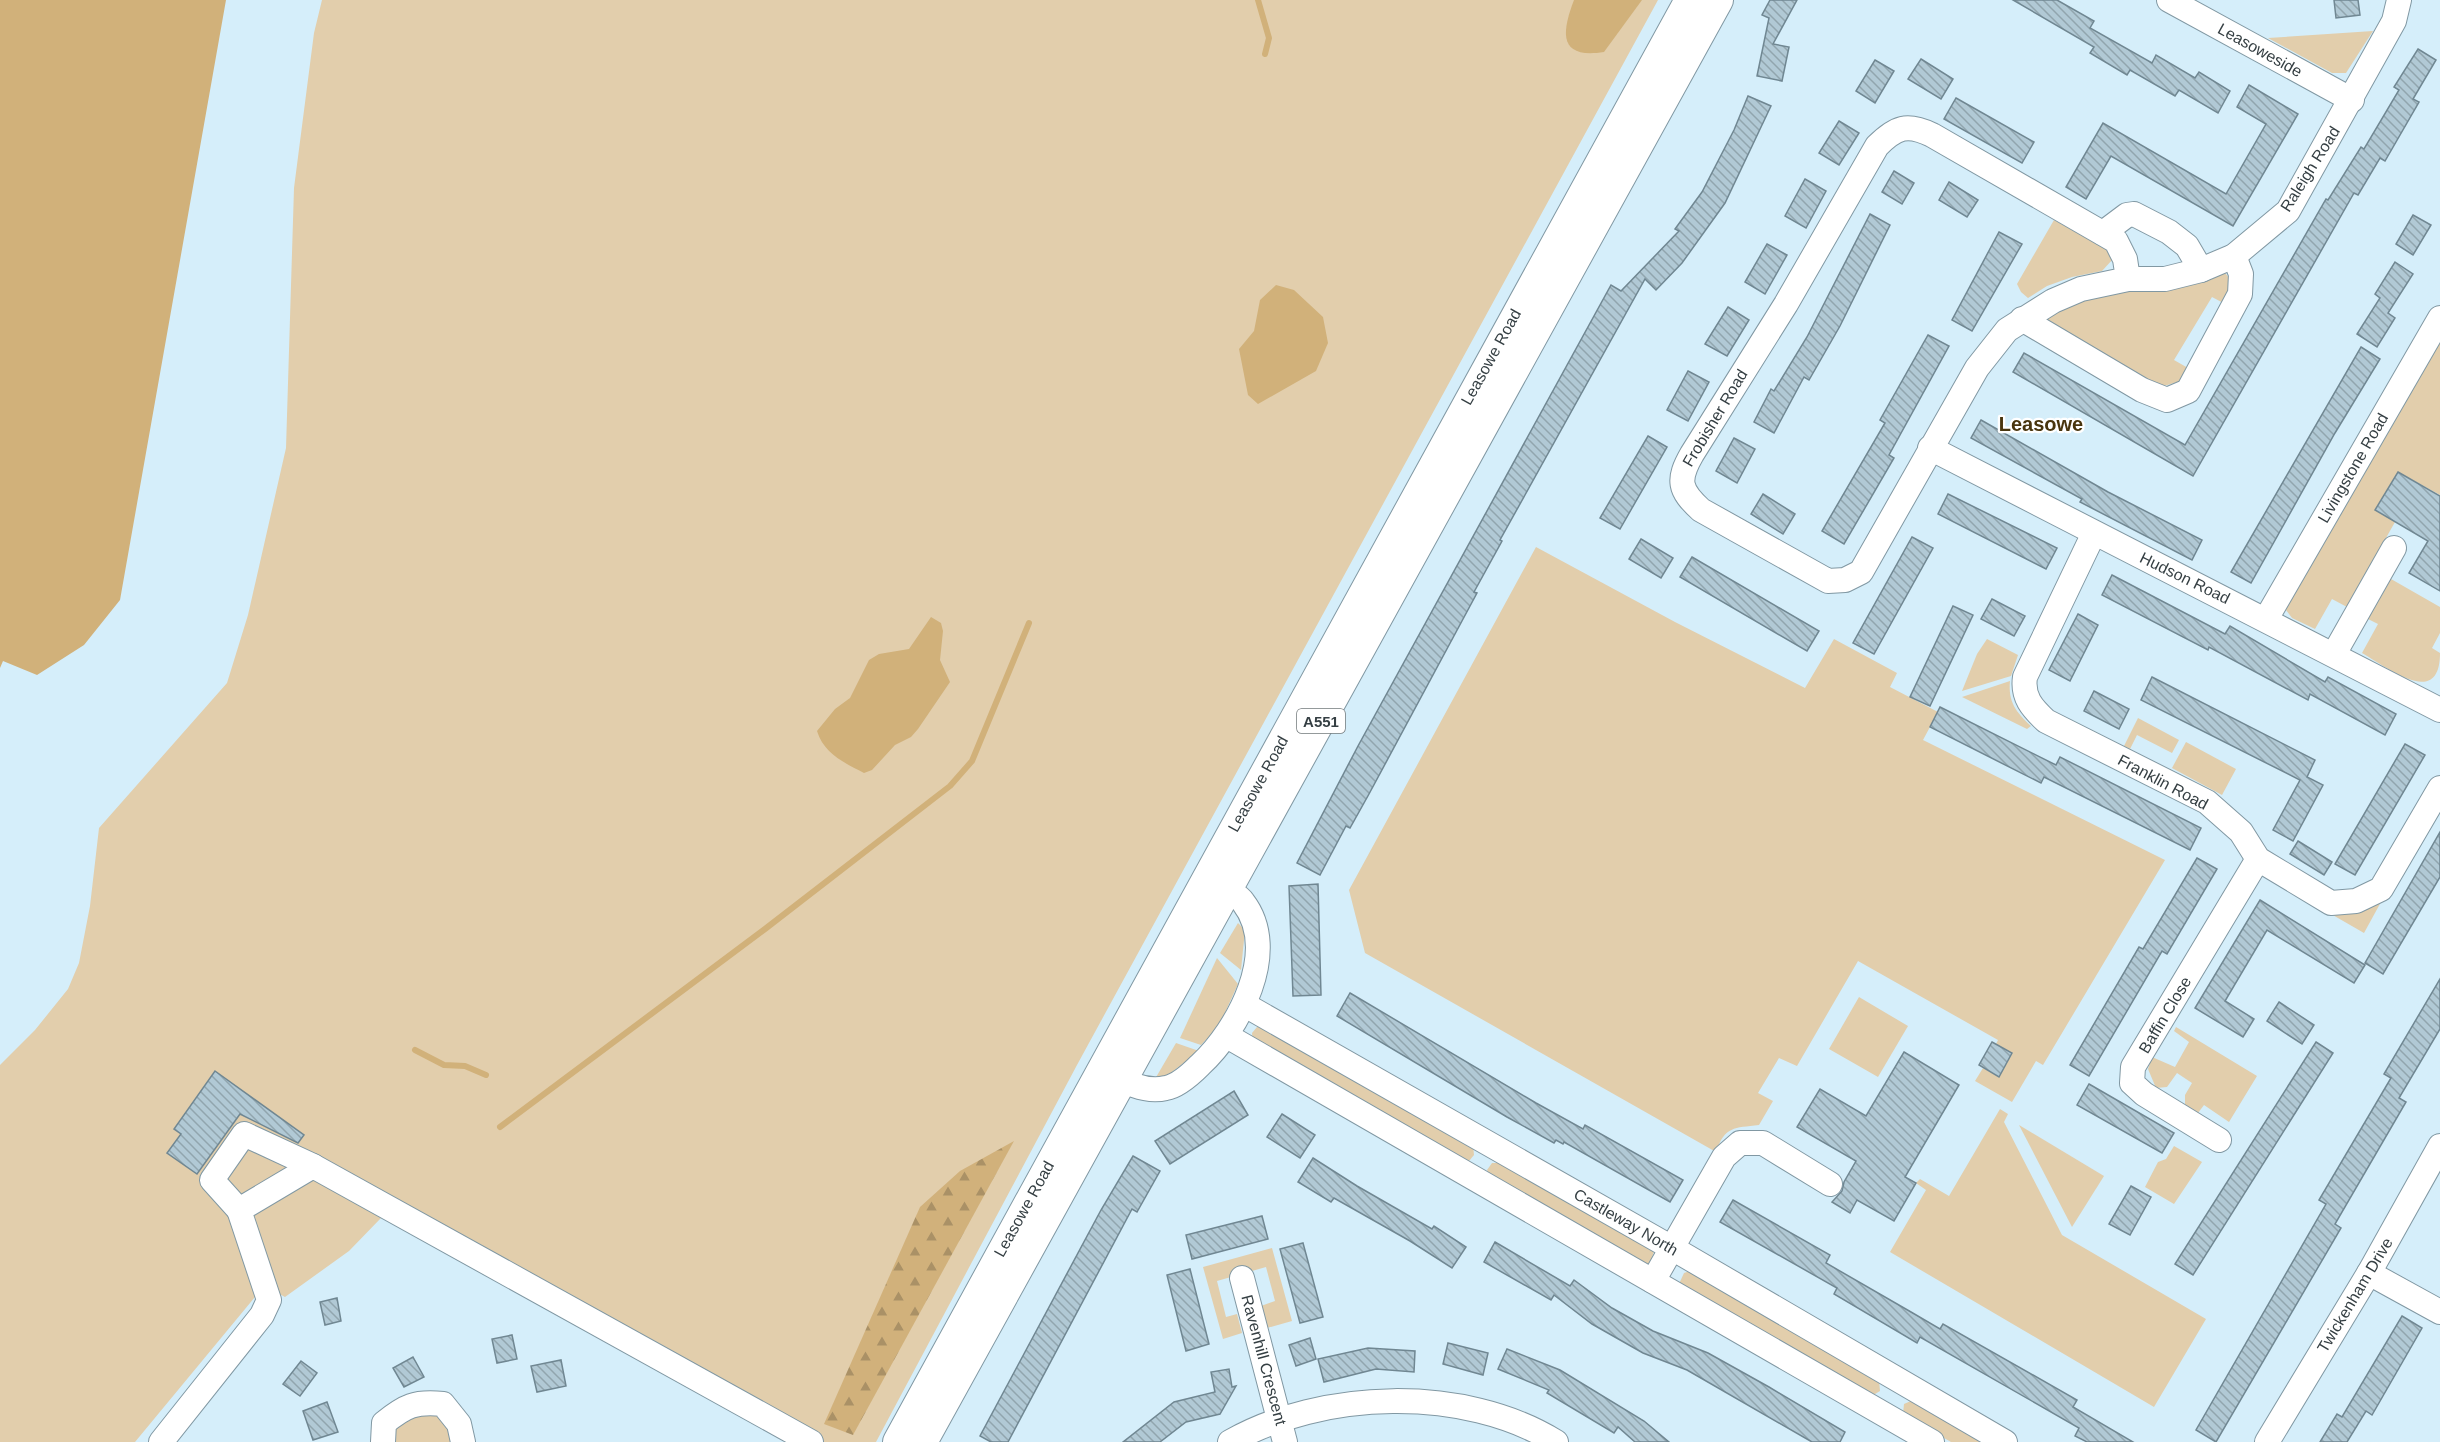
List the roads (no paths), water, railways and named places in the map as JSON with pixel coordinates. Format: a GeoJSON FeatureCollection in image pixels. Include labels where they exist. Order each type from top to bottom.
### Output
{"type":"FeatureCollection","features":[{"type":"Feature","properties":{"kind":"main road","name":"Leasowe Road"},"geometry":{"type":"LineString","coordinates":[[897,1442],[1112,1074],[1216,885],[1690,0]]}},
{"type":"Feature","properties":{"kind":"main road","name":"Leasowe Road"},"geometry":{"type":"LineString","coordinates":[[1216,885],[1718,0]]}},
{"type":"Feature","properties":{"kind":"main road","name":"Leasowe Road"},"geometry":{"type":"LineString","coordinates":[[922,1442],[1112,1074]]}},
{"type":"Feature","properties":{"kind":"street","name":"Leasoweside"},"geometry":{"type":"LineString","coordinates":[[2169,0],[2352,100]]}},
{"type":"Feature","properties":{"kind":"street","name":"Raleigh Road"},"geometry":{"type":"LineString","coordinates":[[2128,279],[2165,279],[2201,270],[2234,256],[2288,211],[2352,100],[2394,21],[2399,0]]}},
{"type":"Feature","properties":{"kind":"street","name":"Frobisher Road"},"geometry":{"type":"LineString","coordinates":[[1916,128],[1932,135],[2116,241],[2125,259],[2128,279],[2081,289],[2053,300],[2007,330],[1977,368],[1861,572],[1845,580],[1828,581],[1701,510],[1689,499],[1681,485],[1683,468],[1786,304],[1878,146],[1893,130],[1916,128]]}},
{"type":"Feature","properties":{"kind":"street"},"geometry":{"type":"LineString","coordinates":[[2103,233],[2127,215],[2134,214],[2169,232],[2187,246],[2201,270]]}},
{"type":"Feature","properties":{"kind":"street"},"geometry":{"type":"LineString","coordinates":[[2022,319],[2142,390],[2167,400],[2188,391],[2240,294],[2241,274],[2234,256]]}},
{"type":"Feature","properties":{"kind":"street","name":"Livingstone Road"},"geometry":{"type":"LineString","coordinates":[[2266,618],[2440,318]]}},
{"type":"Feature","properties":{"kind":"street","name":"Hudson Road"},"geometry":{"type":"LineString","coordinates":[[1930,448],[2334,654],[2438,704]]}},
{"type":"Feature","properties":{"kind":"street","name":"Franklin Road"},"geometry":{"type":"LineString","coordinates":[[2094,533],[2030,663],[2023,690],[2033,709],[2046,721],[2207,802],[2241,832],[2258,859],[2331,903],[2369,897],[2381,889],[2440,788]]}},
{"type":"Feature","properties":{"kind":"street"},"geometry":{"type":"LineString","coordinates":[[2334,654],[2394,548]]}},
{"type":"Feature","properties":{"kind":"street","name":"Baffin Close"},"geometry":{"type":"LineString","coordinates":[[2219,1140],[2144,1094],[2132,1083],[2133,1067],[2258,859]]}},
{"type":"Feature","properties":{"kind":"street"},"geometry":{"type":"LineString","coordinates":[[1112,1074],[1141,1089],[1167,1088],[1192,1073],[1227,1036],[1245,1005],[1257,949],[1252,917],[1242,900],[1216,885]]}},
{"type":"Feature","properties":{"kind":"street","name":"Castleway North"},"geometry":{"type":"LineString","coordinates":[[1245,1005],[1672,1248],[2005,1442]]}},
{"type":"Feature","properties":{"kind":"street"},"geometry":{"type":"LineString","coordinates":[[1227,1036],[1932,1442]]}},
{"type":"Feature","properties":{"kind":"street"},"geometry":{"type":"LineString","coordinates":[[161,1442],[262,1315],[269,1300],[239,1210],[212,1180],[244,1134],[313,1166],[811,1442]]}},
{"type":"Feature","properties":{"kind":"street"},"geometry":{"type":"LineString","coordinates":[[1653,1281],[1724,1157],[1740,1143],[1762,1143],[1830,1184]]}},
{"type":"Feature","properties":{"kind":"street"},"geometry":{"type":"LineString","coordinates":[[1474,1178],[1492,1146]]}},
{"type":"Feature","properties":{"kind":"street","name":"Twickenham Drive"},"geometry":{"type":"LineString","coordinates":[[2267,1442],[2369,1272],[2440,1146]]}},
{"type":"Feature","properties":{"kind":"street"},"geometry":{"type":"LineString","coordinates":[[239,1210],[313,1166]]}},
{"type":"Feature","properties":{"kind":"street"},"geometry":{"type":"LineString","coordinates":[[2369,1272],[2440,1312]]}},
{"type":"Feature","properties":{"kind":"street","name":"Ravenhill Crescent"},"geometry":{"type":"LineString","coordinates":[[1242,1278],[1282,1431]]}},
{"type":"Feature","properties":{"kind":"street"},"geometry":{"type":"LineString","coordinates":[[1887,1416],[1905,1385]]}},
{"type":"Feature","properties":{"kind":"street"},"geometry":{"type":"LineString","coordinates":[[383,1442],[384,1423],[404,1408],[425,1402],[443,1404],[459,1424],[463,1442]]}},
{"type":"Feature","properties":{"kind":"street"},"geometry":{"type":"LineString","coordinates":[[1230,1442],[1282,1431],[1320,1408],[1360,1402],[1452,1405],[1500,1418],[1556,1442]]}},
{"type":"Feature","properties":{"kind":"waterway"},"geometry":{"type":"LineString","coordinates":[[1258,0],[1269,38],[1265,54]]}},
{"type":"Feature","properties":{"kind":"waterway"},"geometry":{"type":"LineString","coordinates":[[500,1127],[765,929],[950,786],[972,761],[1029,623]]}},
{"type":"Feature","properties":{"kind":"waterway"},"geometry":{"type":"LineString","coordinates":[[415,1050],[444,1065],[465,1066],[486,1075]]}},
{"type":"Feature","properties":{"kind":"district","name":"Leasowe"},"geometry":{"type":"Point","coordinates":[2041,424]}}]}
